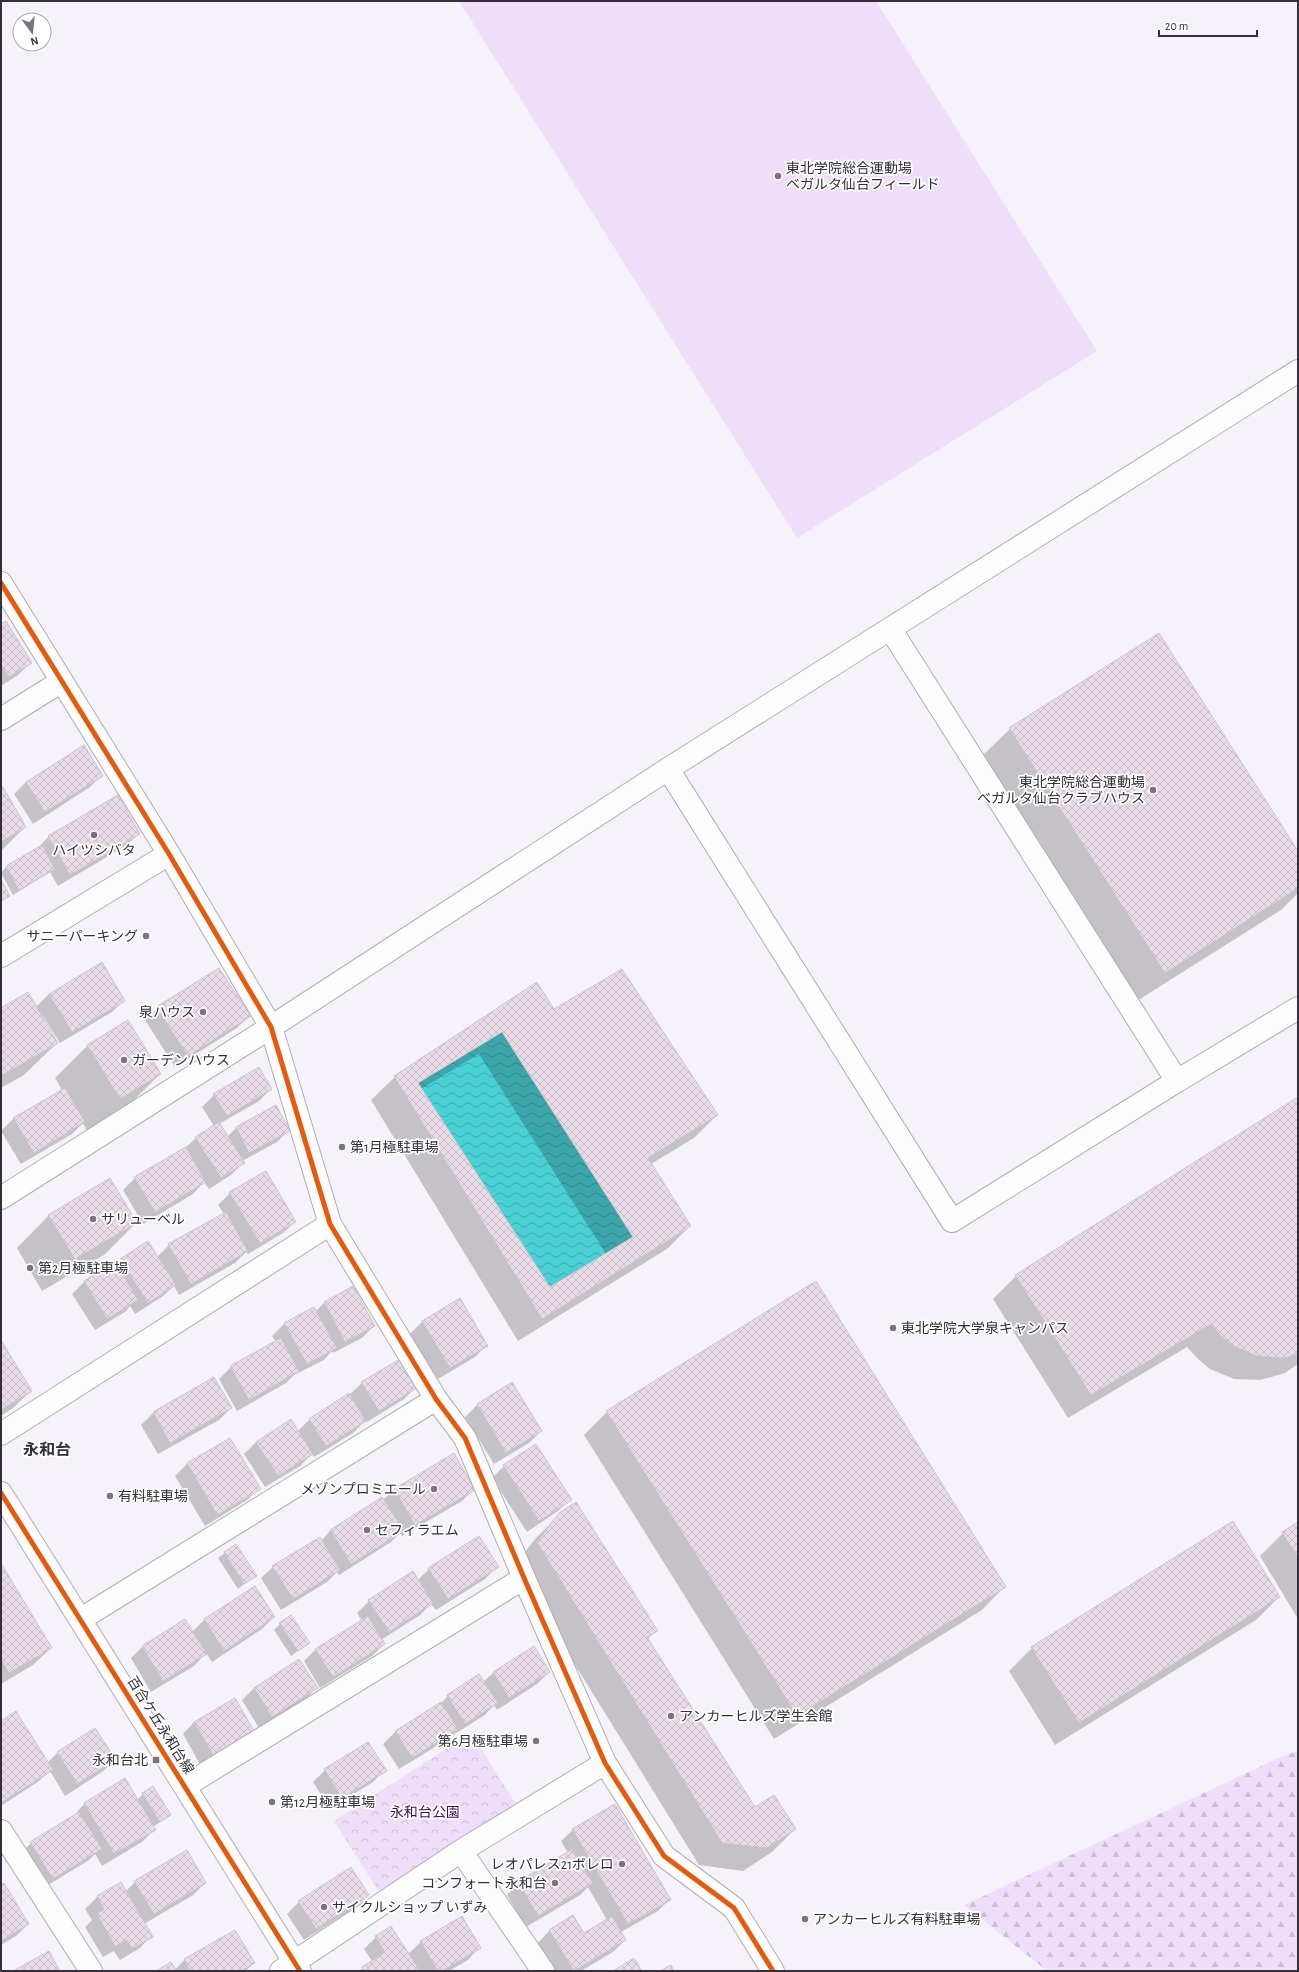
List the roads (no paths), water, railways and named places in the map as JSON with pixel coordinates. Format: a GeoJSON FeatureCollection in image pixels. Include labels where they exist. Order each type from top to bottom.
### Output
{"type":"FeatureCollection","features":[{"type":"Feature","properties":{"kind":"street"},"geometry":{"type":"LineString","coordinates":[[1,1198],[271,1027],[668,769],[891,630],[1298,371]]}},
{"type":"Feature","properties":{"kind":"street"},"geometry":{"type":"LineString","coordinates":[[1,583],[168,854],[271,1027],[330,1224],[436,1399],[465,1438],[524,1578],[605,1763],[664,1856],[734,1908],[773,1971]]}},
{"type":"Feature","properties":{"kind":"street"},"geometry":{"type":"LineString","coordinates":[[891,630],[1177,1081]]}},
{"type":"Feature","properties":{"kind":"street"},"geometry":{"type":"LineString","coordinates":[[1,720],[62,682]]}},
{"type":"Feature","properties":{"kind":"street"},"geometry":{"type":"LineString","coordinates":[[668,769],[952,1221],[1177,1081],[1298,1008]]}},
{"type":"Feature","properties":{"kind":"street"},"geometry":{"type":"LineString","coordinates":[[1,956],[168,854]]}},
{"type":"Feature","properties":{"kind":"street"},"geometry":{"type":"LineString","coordinates":[[1,1434],[330,1224]]}},
{"type":"Feature","properties":{"kind":"street"},"geometry":{"type":"LineString","coordinates":[[81,1619],[436,1399]]}},
{"type":"Feature","properties":{"kind":"street","name":"百合ケ丘永和台線"},"geometry":{"type":"LineString","coordinates":[[1,1493],[185,1786],[292,1968]]}},
{"type":"Feature","properties":{"kind":"street"},"geometry":{"type":"LineString","coordinates":[[185,1786],[524,1578]]}},
{"type":"Feature","properties":{"kind":"street"},"geometry":{"type":"LineString","coordinates":[[292,1968],[461,1851],[605,1763]]}},
{"type":"Feature","properties":{"kind":"street"},"geometry":{"type":"LineString","coordinates":[[1,1831],[91,1971]]}},
{"type":"Feature","properties":{"kind":"street"},"geometry":{"type":"LineString","coordinates":[[461,1851],[543,1971]]}},
{"type":"Feature","properties":{"kind":"water"},"geometry":{"type":"Polygon","coordinates":[[[502,1032],[633,1237],[550,1287],[418,1083],[502,1032]]]}},
{"type":"Feature","properties":{"kind":"place","name":"東北学院総合運動場 ベガルタ仙台フィールド"},"geometry":{"type":"Point","coordinates":[778,176]}},
{"type":"Feature","properties":{"kind":"place","name":"東北学院総合運動場 べガルタ仙台クラブハウス"},"geometry":{"type":"Point","coordinates":[1153,790]}},
{"type":"Feature","properties":{"kind":"place","name":"ハイツシバタ"},"geometry":{"type":"Point","coordinates":[94,835]}},
{"type":"Feature","properties":{"kind":"place","name":"サニーパーキング"},"geometry":{"type":"Point","coordinates":[146,936]}},
{"type":"Feature","properties":{"kind":"place","name":"泉ハウス"},"geometry":{"type":"Point","coordinates":[203,1012]}},
{"type":"Feature","properties":{"kind":"place","name":"ガーデンハウス"},"geometry":{"type":"Point","coordinates":[124,1060]}},
{"type":"Feature","properties":{"kind":"place","name":"第1月極駐車場"},"geometry":{"type":"Point","coordinates":[342,1147]}},
{"type":"Feature","properties":{"kind":"place","name":"サリューベル"},"geometry":{"type":"Point","coordinates":[93,1219]}},
{"type":"Feature","properties":{"kind":"place","name":"第2月極駐車場"},"geometry":{"type":"Point","coordinates":[30,1268]}},
{"type":"Feature","properties":{"kind":"place","name":"東北学院大学泉キャンパス"},"geometry":{"type":"Point","coordinates":[893,1328]}},
{"type":"Feature","properties":{"kind":"place","name":"メゾンプロミエール"},"geometry":{"type":"Point","coordinates":[434,1489]}},
{"type":"Feature","properties":{"kind":"place","name":"有料駐車場"},"geometry":{"type":"Point","coordinates":[110,1496]}},
{"type":"Feature","properties":{"kind":"place","name":"セフィラエム"},"geometry":{"type":"Point","coordinates":[367,1530]}},
{"type":"Feature","properties":{"kind":"place","name":"アンカーヒルズ学生会館"},"geometry":{"type":"Point","coordinates":[671,1716]}},
{"type":"Feature","properties":{"kind":"place","name":"第6月極駐車場"},"geometry":{"type":"Point","coordinates":[536,1741]}},
{"type":"Feature","properties":{"kind":"place","name":"永和台北"},"geometry":{"type":"Point","coordinates":[156,1760]}},
{"type":"Feature","properties":{"kind":"place","name":"第12月極駐車場"},"geometry":{"type":"Point","coordinates":[272,1802]}},
{"type":"Feature","properties":{"kind":"place","name":"レオパレス21ボレロ"},"geometry":{"type":"Point","coordinates":[622,1864]}},
{"type":"Feature","properties":{"kind":"place","name":"コンフォート永和台"},"geometry":{"type":"Point","coordinates":[555,1883]}},
{"type":"Feature","properties":{"kind":"place","name":"サイクルショップ いずみ"},"geometry":{"type":"Point","coordinates":[324,1907]}},
{"type":"Feature","properties":{"kind":"place","name":"アンカーヒルズ有料駐車場"},"geometry":{"type":"Point","coordinates":[805,1919]}},
{"type":"Feature","properties":{"kind":"district","name":"永和台"},"geometry":{"type":"Point","coordinates":[47,1449]}},
{"type":"Feature","properties":{"kind":"park label","name":"永和台公園"},"geometry":{"type":"Point","coordinates":[425,1812]}}]}
